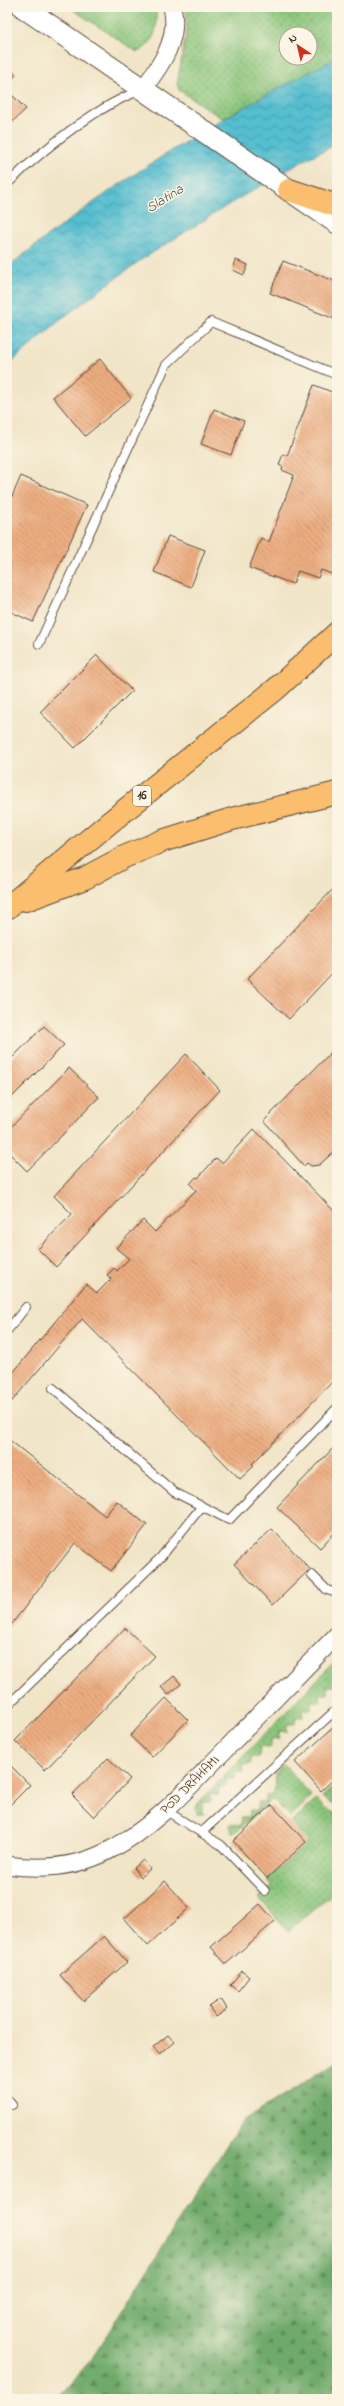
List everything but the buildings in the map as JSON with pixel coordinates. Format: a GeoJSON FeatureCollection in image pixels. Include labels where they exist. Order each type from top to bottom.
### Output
{"type":"FeatureCollection","features":[{"type":"Feature","properties":{"kind":"main road"},"geometry":{"type":"LineString","coordinates":[[289,190],[337,206]]}},
{"type":"Feature","properties":{"kind":"main road","name":"16"},"geometry":{"type":"LineString","coordinates":[[8,907],[109,823],[276,689],[337,633]]}},
{"type":"Feature","properties":{"kind":"main road","name":"16"},"geometry":{"type":"LineString","coordinates":[[276,689],[337,653]]}},
{"type":"Feature","properties":{"kind":"main road"},"geometry":{"type":"LineString","coordinates":[[8,907],[85,878],[124,856],[162,841],[204,827],[337,792]]}},
{"type":"Feature","properties":{"kind":"street"},"geometry":{"type":"LineString","coordinates":[[23,7],[337,223]]}},
{"type":"Feature","properties":{"kind":"street"},"geometry":{"type":"LineString","coordinates":[[143,89],[169,50],[175,24],[172,7]]}},
{"type":"Feature","properties":{"kind":"street","name":"POD DRÁHAMI"},"geometry":{"type":"LineString","coordinates":[[7,1865],[49,1867],[86,1860],[127,1841],[165,1810],[337,1635]]}},
{"type":"Feature","properties":{"kind":"lane"},"geometry":{"type":"LineString","coordinates":[[7,184],[44,149],[124,97],[143,89]]}},
{"type":"Feature","properties":{"kind":"lane"},"geometry":{"type":"LineString","coordinates":[[39,644],[166,365],[211,322],[337,375]]}},
{"type":"Feature","properties":{"kind":"lane"},"geometry":{"type":"LineString","coordinates":[[7,1331],[26,1307]]}},
{"type":"Feature","properties":{"kind":"lane"},"geometry":{"type":"LineString","coordinates":[[53,1388],[174,1492],[229,1520],[337,1408]]}},
{"type":"Feature","properties":{"kind":"lane"},"geometry":{"type":"LineString","coordinates":[[7,1706],[161,1557],[202,1506]]}},
{"type":"Feature","properties":{"kind":"lane"},"geometry":{"type":"LineString","coordinates":[[312,1575],[327,1590],[337,1593]]}},
{"type":"Feature","properties":{"kind":"lane"},"geometry":{"type":"LineString","coordinates":[[202,1832],[337,1709]]}},
{"type":"Feature","properties":{"kind":"lane"},"geometry":{"type":"LineString","coordinates":[[165,1810],[202,1832],[231,1853],[265,1891]]}},
{"type":"Feature","properties":{"kind":"green space"},"geometry":{"type":"Polygon","coordinates":[[[69,7],[155,7],[157,20],[155,33],[148,44],[137,52],[69,7]]]}},
{"type":"Feature","properties":{"kind":"green space"},"geometry":{"type":"Polygon","coordinates":[[[186,7],[337,7],[337,58],[223,119],[179,90],[177,84],[187,29],[186,7]]]}},
{"type":"Feature","properties":{"kind":"green space"},"geometry":{"type":"Polygon","coordinates":[[[337,1659],[336,1686],[328,1686],[328,1694],[320,1694],[320,1702],[312,1701],[311,1709],[303,1709],[303,1717],[296,1717],[295,1724],[287,1724],[287,1732],[279,1731],[279,1739],[271,1739],[270,1747],[260,1746],[259,1757],[251,1757],[251,1764],[243,1764],[243,1772],[235,1772],[235,1779],[227,1779],[226,1787],[219,1787],[218,1795],[210,1794],[210,1802],[202,1802],[202,1813],[204,1814],[197,1814],[196,1807],[199,1802],[337,1659]]]}},
{"type":"Feature","properties":{"kind":"green space"},"geometry":{"type":"Polygon","coordinates":[[[284,1765],[312,1796],[290,1817],[275,1801],[271,1800],[234,1833],[232,1833],[230,1824],[241,1825],[242,1817],[250,1817],[250,1810],[258,1810],[258,1802],[266,1802],[266,1795],[274,1795],[275,1774],[284,1765]]]}},
{"type":"Feature","properties":{"kind":"green space"},"geometry":{"type":"Polygon","coordinates":[[[337,1783],[337,1807],[322,1797],[337,1783]]]}},
{"type":"Feature","properties":{"kind":"green space"},"geometry":{"type":"Polygon","coordinates":[[[316,1800],[326,1809],[337,1814],[337,1890],[288,1931],[259,1898],[273,1886],[267,1880],[308,1842],[291,1823],[316,1800]]]}},
{"type":"Feature","properties":{"kind":"green space"},"geometry":{"type":"Polygon","coordinates":[[[337,2062],[337,2399],[55,2399],[92,2359],[242,2121],[337,2062]]]}},
{"type":"Feature","properties":{"kind":"water","name":"Slatina"},"geometry":{"type":"Polygon","coordinates":[[[337,58],[337,144],[310,157],[233,202],[138,262],[65,316],[7,366],[7,268],[85,209],[166,154],[250,104],[337,58]]]}}]}
